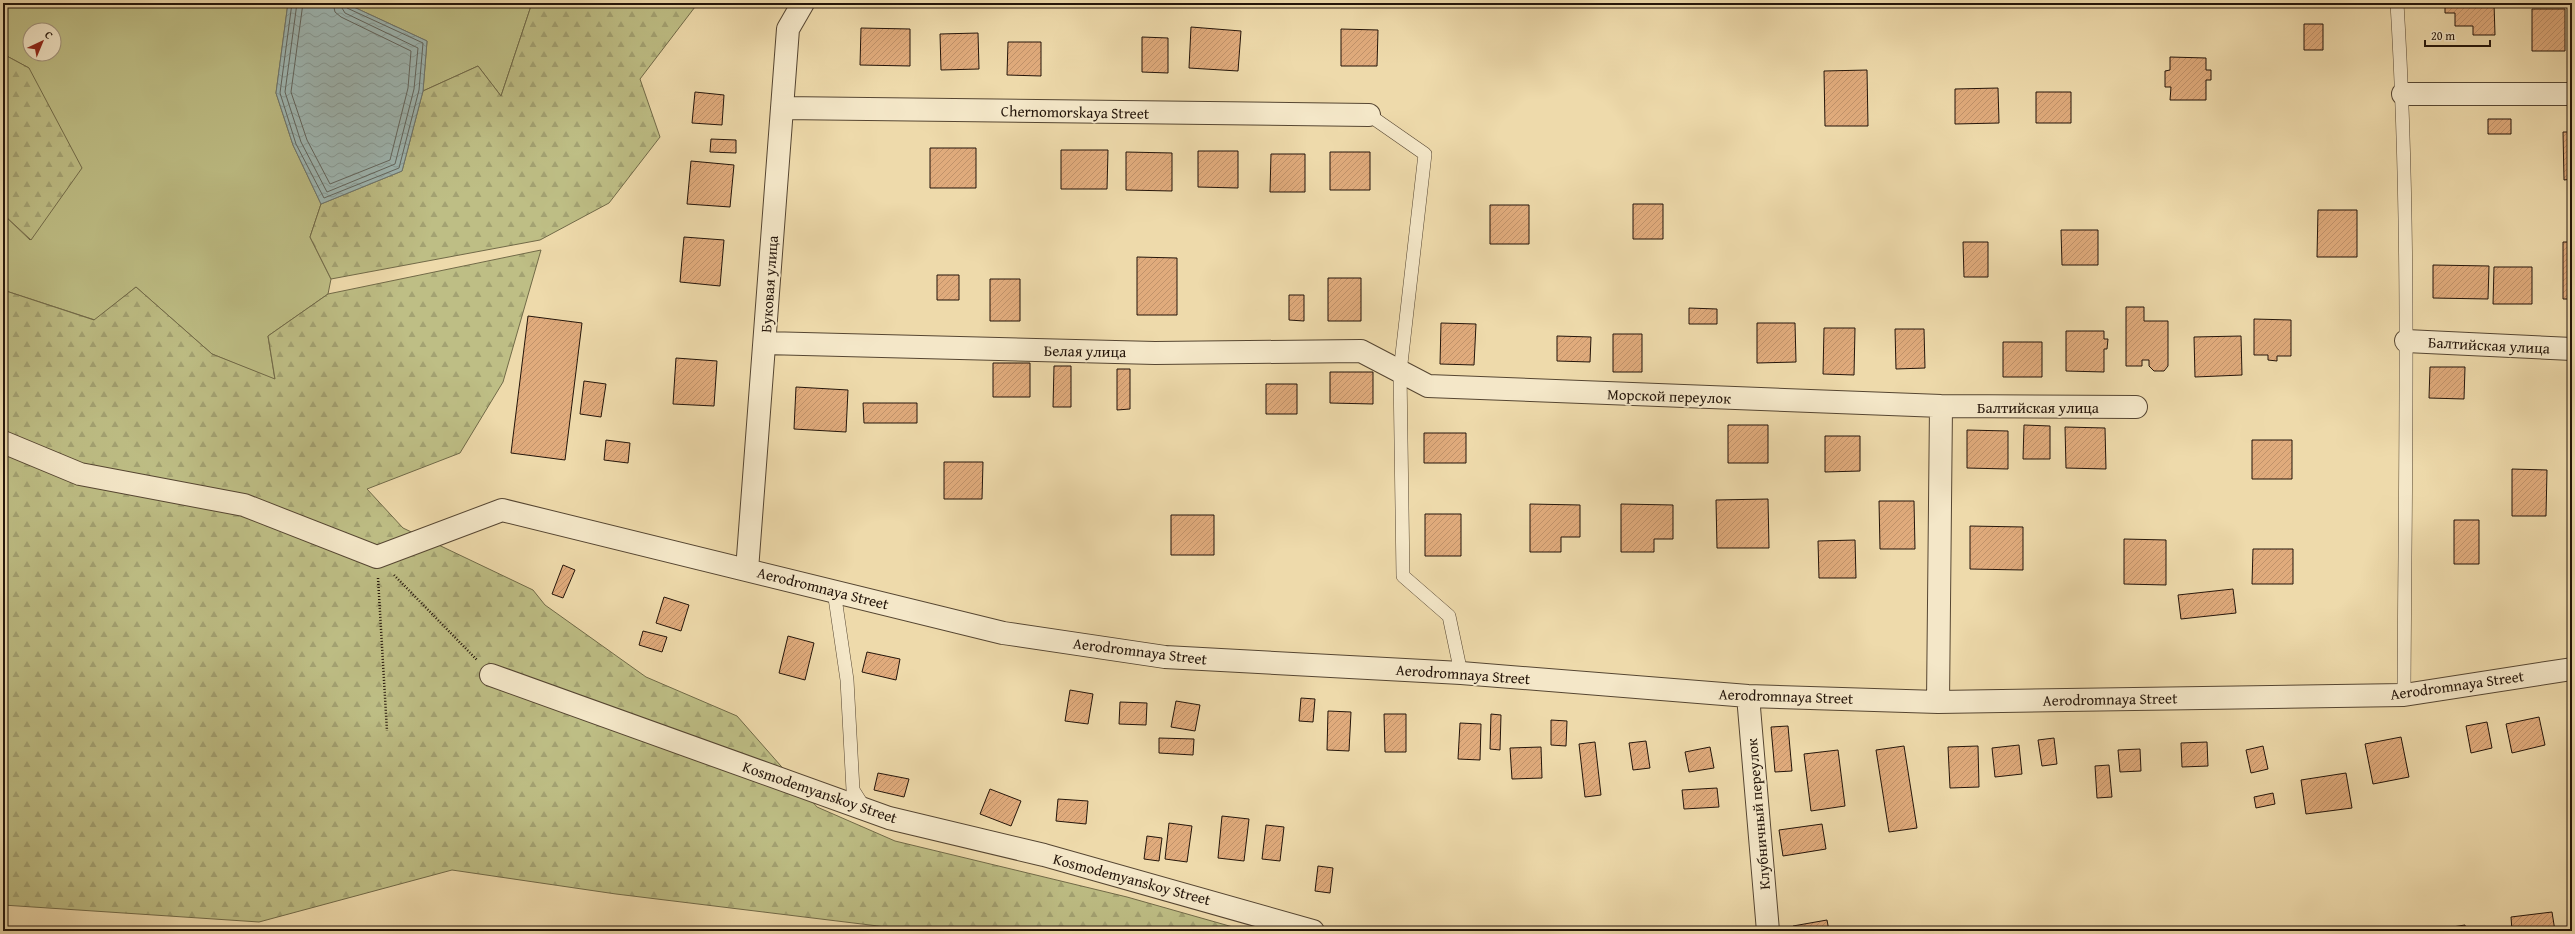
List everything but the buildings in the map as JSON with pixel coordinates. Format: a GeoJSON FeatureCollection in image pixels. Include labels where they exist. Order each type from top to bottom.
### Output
{"type":"FeatureCollection","features":[{"type":"Feature","properties":{"kind":"street","name":"Буковая улица"},"geometry":{"type":"LineString","coordinates":[[747,570],[788,29],[803,3]]}},
{"type":"Feature","properties":{"kind":"street"},"geometry":{"type":"LineString","coordinates":[[2403,94],[2572,94]]}},
{"type":"Feature","properties":{"kind":"street","name":"Chernomorskaya Street"},"geometry":{"type":"LineString","coordinates":[[782,108],[1369,116]]}},
{"type":"Feature","properties":{"kind":"street","name":"Балтийская улица"},"geometry":{"type":"LineString","coordinates":[[2406,341],[2572,349]]}},
{"type":"Feature","properties":{"kind":"street","name":"Белая улица"},"geometry":{"type":"LineString","coordinates":[[765,343],[1155,353],[1361,351],[1400,372]]}},
{"type":"Feature","properties":{"kind":"street","name":"Морской переулок"},"geometry":{"type":"LineString","coordinates":[[1400,372],[1428,386],[1941,406]]}},
{"type":"Feature","properties":{"kind":"street"},"geometry":{"type":"LineString","coordinates":[[1938,702],[1941,406]]}},
{"type":"Feature","properties":{"kind":"street","name":"Балтийская улица"},"geometry":{"type":"LineString","coordinates":[[1941,406],[2136,407]]}},
{"type":"Feature","properties":{"kind":"street"},"geometry":{"type":"LineString","coordinates":[[3,442],[80,474],[244,505],[377,557]]}},
{"type":"Feature","properties":{"kind":"street","name":"Aerodromnaya Street"},"geometry":{"type":"LineString","coordinates":[[377,557],[502,510],[1003,633],[1165,657],[1461,673],[1748,696],[1938,702],[2404,695],[2572,669]]}},
{"type":"Feature","properties":{"kind":"street","name":"Kosmodemyanskoy Street"},"geometry":{"type":"LineString","coordinates":[[491,675],[889,818],[1044,855],[1313,931]]}},
{"type":"Feature","properties":{"kind":"street","name":"Клубничный переулок"},"geometry":{"type":"LineString","coordinates":[[1748,696],[1768,931]]}},
{"type":"Feature","properties":{"kind":"lane"},"geometry":{"type":"LineString","coordinates":[[2397,3],[2403,94],[2406,341],[2404,695]]}},
{"type":"Feature","properties":{"kind":"lane"},"geometry":{"type":"LineString","coordinates":[[1369,116],[1425,154],[1400,372],[1403,576],[1449,616],[1461,673]]}},
{"type":"Feature","properties":{"kind":"lane"},"geometry":{"type":"LineString","coordinates":[[834,591],[847,680],[854,790],[865,809]]}},
{"type":"Feature","properties":{"kind":"path"},"geometry":{"type":"LineString","coordinates":[[377,557],[491,675]]}},
{"type":"Feature","properties":{"kind":"path"},"geometry":{"type":"LineString","coordinates":[[377,557],[387,731]]}},
{"type":"Feature","properties":{"kind":"green space"},"geometry":{"type":"Polygon","coordinates":[[[3,3],[288,3],[276,93],[293,145],[321,204],[310,237],[331,279],[328,294],[268,336],[275,380],[212,354],[136,287],[95,320],[3,290],[3,214],[30,240],[29,68],[3,54],[3,3]]]}},
{"type":"Feature","properties":{"kind":"green space"},"geometry":{"type":"Polygon","coordinates":[[[345,3],[532,3],[501,96],[478,66],[423,91],[427,41],[345,3]]]}},
{"type":"Feature","properties":{"kind":"green space"},"geometry":{"type":"Polygon","coordinates":[[[532,3],[698,3],[640,79],[660,137],[609,203],[540,240],[331,279],[310,237],[321,204],[402,171],[423,91],[478,66],[501,96],[532,3]]]}},
{"type":"Feature","properties":{"kind":"green space"},"geometry":{"type":"Polygon","coordinates":[[[3,54],[29,68],[82,168],[31,240],[3,214],[3,54]]]}},
{"type":"Feature","properties":{"kind":"green space"},"geometry":{"type":"Polygon","coordinates":[[[541,250],[503,382],[460,453],[367,489],[403,528],[533,590],[545,605],[646,677],[737,716],[817,807],[895,841],[1127,897],[1247,931],[919,931],[616,894],[452,870],[259,922],[3,905],[3,290],[94,320],[136,287],[212,354],[275,379],[268,336],[328,294],[541,250]]]}},
{"type":"Feature","properties":{"kind":"water"},"geometry":{"type":"Polygon","coordinates":[[[288,3],[345,3],[427,41],[423,91],[402,171],[321,204],[293,145],[276,93],[288,3]]]}}]}
